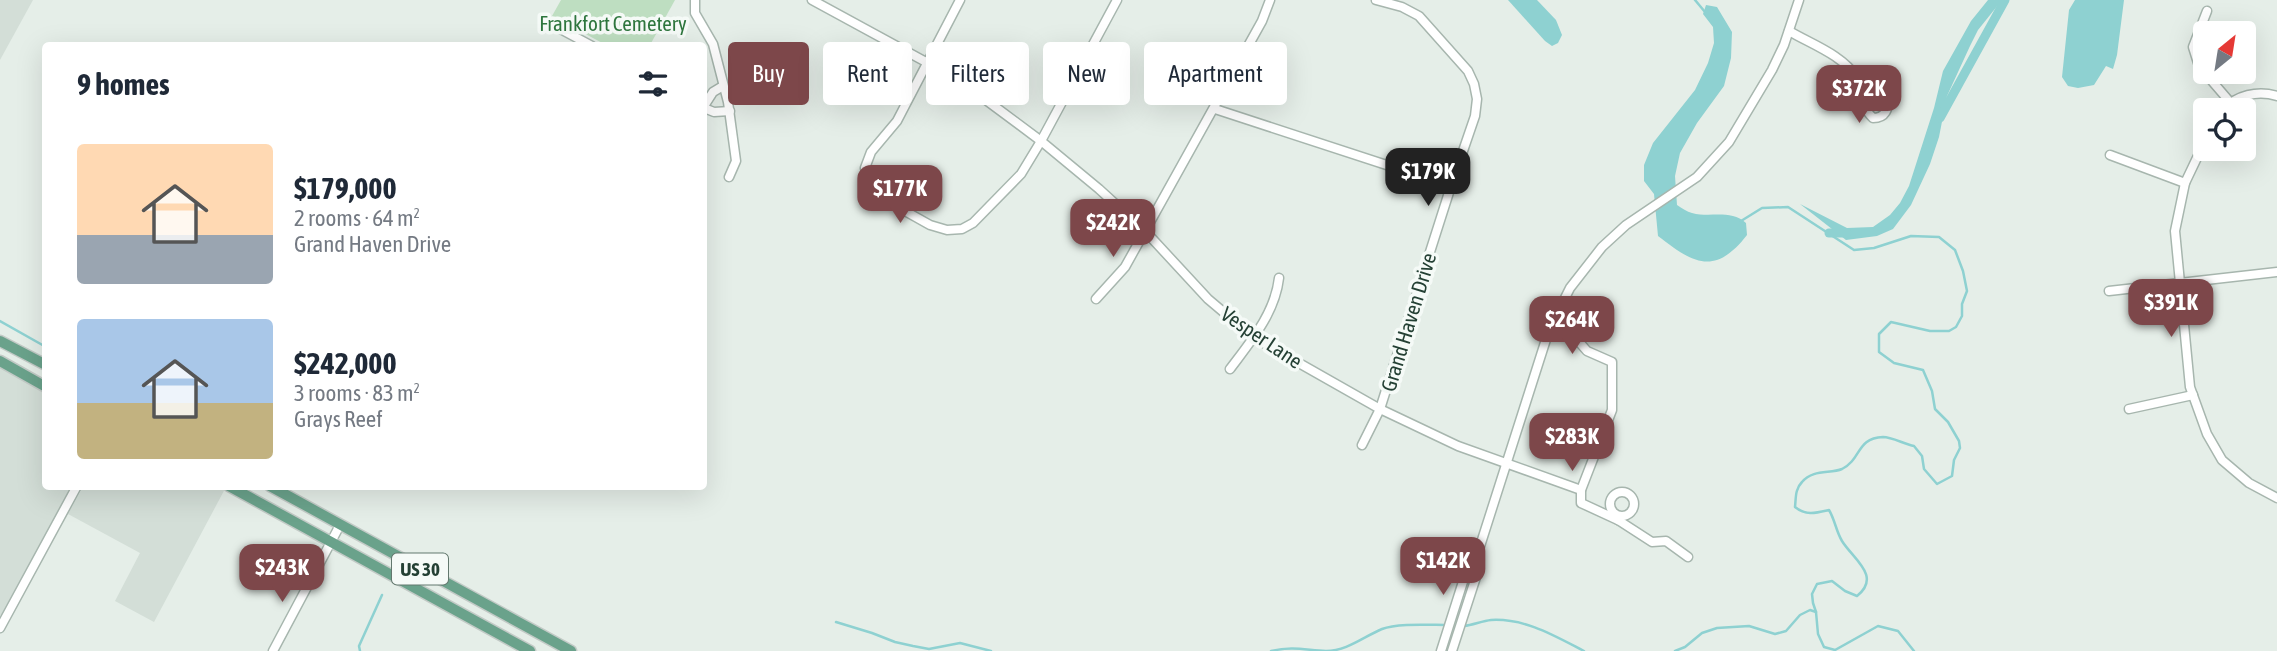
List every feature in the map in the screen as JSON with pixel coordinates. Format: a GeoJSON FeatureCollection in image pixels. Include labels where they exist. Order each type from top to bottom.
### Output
{"type":"FeatureCollection","features":[{"type":"Feature","properties":{"kind":"main road"},"geometry":{"type":"LineString","coordinates":[[0,341],[42,363]]}},
{"type":"Feature","properties":{"kind":"main road"},"geometry":{"type":"LineString","coordinates":[[0,361],[42,385]]}},
{"type":"Feature","properties":{"kind":"main road","name":"US 30"},"geometry":{"type":"LineString","coordinates":[[236,490],[530,651]]}},
{"type":"Feature","properties":{"kind":"main road","name":"US 30"},"geometry":{"type":"LineString","coordinates":[[277,490],[571,651]]}},
{"type":"Feature","properties":{"kind":"street"},"geometry":{"type":"LineString","coordinates":[[695,0],[695,13],[713,44],[730,111],[736,161],[729,177]]}},
{"type":"Feature","properties":{"kind":"street","name":"Vesper Lane"},"geometry":{"type":"LineString","coordinates":[[812,0],[986,100],[1041,141],[1146,232],[1208,299],[1253,337],[1380,409],[1458,446],[1581,490]]}},
{"type":"Feature","properties":{"kind":"street"},"geometry":{"type":"LineString","coordinates":[[960,0],[897,121],[868,157],[865,168],[867,179],[880,197],[947,230],[961,229],[973,223],[1021,174],[1116,0]]}},
{"type":"Feature","properties":{"kind":"street"},"geometry":{"type":"LineString","coordinates":[[1096,299],[1125,267],[1146,232],[1215,109],[1262,21],[1270,0]]}},
{"type":"Feature","properties":{"kind":"street","name":"Grand Haven Drive"},"geometry":{"type":"LineString","coordinates":[[1362,445],[1380,409],[1475,116],[1477,99],[1468,71],[1419,16],[1402,6],[1376,0]]}},
{"type":"Feature","properties":{"kind":"street"},"geometry":{"type":"LineString","coordinates":[[1452,651],[1477,574],[1474,565],[1506,462],[1549,330],[1570,288],[1602,247],[1639,217],[1697,177],[1729,142],[1772,70],[1800,0]]}},
{"type":"Feature","properties":{"kind":"street"},"geometry":{"type":"LineString","coordinates":[[2207,11],[2193,47],[2199,66],[2227,98]]}},
{"type":"Feature","properties":{"kind":"street"},"geometry":{"type":"LineString","coordinates":[[551,24],[585,42]]}},
{"type":"Feature","properties":{"kind":"street"},"geometry":{"type":"LineString","coordinates":[[1789,31],[1849,67],[1859,81],[1865,111],[1873,118],[1880,118],[1885,114],[1891,94],[1885,87],[1879,84],[1861,90]]}},
{"type":"Feature","properties":{"kind":"street"},"geometry":{"type":"LineString","coordinates":[[707,102],[713,92],[723,86]]}},
{"type":"Feature","properties":{"kind":"street"},"geometry":{"type":"LineString","coordinates":[[2243,98],[2258,93],[2277,96]]}},
{"type":"Feature","properties":{"kind":"street"},"geometry":{"type":"LineString","coordinates":[[707,108],[730,111]]}},
{"type":"Feature","properties":{"kind":"street"},"geometry":{"type":"LineString","coordinates":[[1215,109],[1451,186]]}},
{"type":"Feature","properties":{"kind":"street"},"geometry":{"type":"LineString","coordinates":[[2110,155],[2185,183]]}},
{"type":"Feature","properties":{"kind":"street"},"geometry":{"type":"LineString","coordinates":[[2195,161],[2185,183],[2175,231],[2190,387],[2207,434],[2222,460],[2249,482],[2277,498]]}},
{"type":"Feature","properties":{"kind":"street"},"geometry":{"type":"LineString","coordinates":[[2109,291],[2277,272]]}},
{"type":"Feature","properties":{"kind":"street"},"geometry":{"type":"LineString","coordinates":[[1230,369],[1271,310],[1277,295],[1279,278]]}},
{"type":"Feature","properties":{"kind":"street"},"geometry":{"type":"LineString","coordinates":[[1558,312],[1575,319],[1580,327],[1580,343],[1587,351],[1612,362],[1612,410],[1581,490],[1581,503],[1618,518],[1652,542],[1666,541],[1688,557]]}},
{"type":"Feature","properties":{"kind":"street"},"geometry":{"type":"LineString","coordinates":[[2129,409],[2193,395]]}},
{"type":"Feature","properties":{"kind":"street"},"geometry":{"type":"LineString","coordinates":[[0,628],[75,490]]}},
{"type":"Feature","properties":{"kind":"street"},"geometry":{"type":"LineString","coordinates":[[273,651],[340,525]]}},
{"type":"Feature","properties":{"kind":"street"},"geometry":{"type":"LineString","coordinates":[[1441,651],[1466,569],[1474,565]]}},
{"type":"Feature","properties":{"kind":"shaded area"},"geometry":{"type":"Polygon","coordinates":[[[0,0],[33,0],[0,60],[0,0]]]}},
{"type":"Feature","properties":{"kind":"shaded area"},"geometry":{"type":"Polygon","coordinates":[[[0,364],[42,387],[42,490],[77,490],[6,619],[0,615],[0,364]]]}},
{"type":"Feature","properties":{"kind":"shaded area"},"geometry":{"type":"Polygon","coordinates":[[[81,490],[224,490],[154,622],[115,601],[140,553],[68,514],[81,490]]]}},
{"type":"Feature","properties":{"kind":"green space","name":"Frankfort Cemetery"},"geometry":{"type":"Polygon","coordinates":[[[561,0],[675,0],[652,42],[600,42],[552,16],[561,0]]]}},
{"type":"Feature","properties":{"kind":"water"},"geometry":{"type":"Polygon","coordinates":[[[1508,0],[1537,0],[1556,20],[1562,35],[1558,43],[1552,46],[1545,41],[1508,0]]]}},
{"type":"Feature","properties":{"kind":"water"},"geometry":{"type":"Polygon","coordinates":[[[1988,0],[2002,0],[1978,30],[1947,96],[1939,137],[1911,205],[1893,229],[1877,236],[1846,240],[1800,204],[1847,228],[1873,227],[1890,215],[1909,186],[1943,71],[1971,21],[1988,0]]]}},
{"type":"Feature","properties":{"kind":"water"},"geometry":{"type":"Polygon","coordinates":[[[2075,0],[2124,0],[2113,69],[2106,66],[2094,85],[2078,88],[2068,86],[2062,77],[2069,10],[2075,0]]]}},
{"type":"Feature","properties":{"kind":"water"},"geometry":{"type":"Polygon","coordinates":[[[1706,5],[1717,7],[1732,32],[1731,58],[1724,86],[1697,123],[1680,153],[1675,176],[1677,205],[1686,211],[1734,216],[1746,223],[1747,235],[1725,256],[1714,261],[1694,259],[1658,236],[1654,194],[1644,181],[1644,165],[1653,143],[1695,90],[1708,63],[1714,43],[1713,27],[1703,14],[1706,5]]]}},
{"type":"Feature","properties":{"kind":"waterway"},"geometry":{"type":"LineString","coordinates":[[1695,0],[1705,12]]}},
{"type":"Feature","properties":{"kind":"waterway"},"geometry":{"type":"LineString","coordinates":[[1940,118],[2005,0]]}},
{"type":"Feature","properties":{"kind":"waterway"},"geometry":{"type":"LineString","coordinates":[[1741,221],[1762,208],[1788,207],[1854,250],[1874,248],[1911,236],[1939,237],[1955,250],[1967,291],[1962,304],[1962,316],[1956,327],[1949,331],[1930,331],[1891,322],[1879,334],[1879,352],[1894,363],[1923,370],[1932,391],[1935,409],[1948,422],[1959,441],[1960,448],[1954,460],[1952,476],[1937,484],[1924,469],[1922,456],[1914,446],[1890,438],[1874,438],[1863,445],[1853,460],[1842,469],[1816,473],[1806,478],[1798,488],[1796,497],[1795,507],[1803,512],[1829,510],[1842,541],[1866,575],[1867,582],[1857,596],[1832,581],[1817,584],[1812,594],[1818,634],[1824,647],[1835,650],[1878,626],[1898,631],[1914,651]]}},
{"type":"Feature","properties":{"kind":"waterway"},"geometry":{"type":"LineString","coordinates":[[1829,233],[1847,233]]}},
{"type":"Feature","properties":{"kind":"waterway"},"geometry":{"type":"LineString","coordinates":[[0,321],[42,345]]}},
{"type":"Feature","properties":{"kind":"waterway"},"geometry":{"type":"LineString","coordinates":[[436,556],[443,554]]}},
{"type":"Feature","properties":{"kind":"waterway"},"geometry":{"type":"LineString","coordinates":[[360,651],[359,646],[382,595]]}},
{"type":"Feature","properties":{"kind":"waterway"},"geometry":{"type":"LineString","coordinates":[[1675,651],[1685,647],[1702,633],[1717,628],[1749,626],[1775,634],[1786,631],[1800,615],[1810,610],[1816,612]]}},
{"type":"Feature","properties":{"kind":"waterway"},"geometry":{"type":"LineString","coordinates":[[1464,626],[1491,620],[1516,622],[1539,629],[1584,651]]}},
{"type":"Feature","properties":{"kind":"waterway"},"geometry":{"type":"LineString","coordinates":[[836,622],[895,642],[929,649],[960,643],[991,651]]}},
{"type":"Feature","properties":{"kind":"waterway"},"geometry":{"type":"LineString","coordinates":[[1271,651],[1334,650],[1388,627],[1447,625]]}}]}
